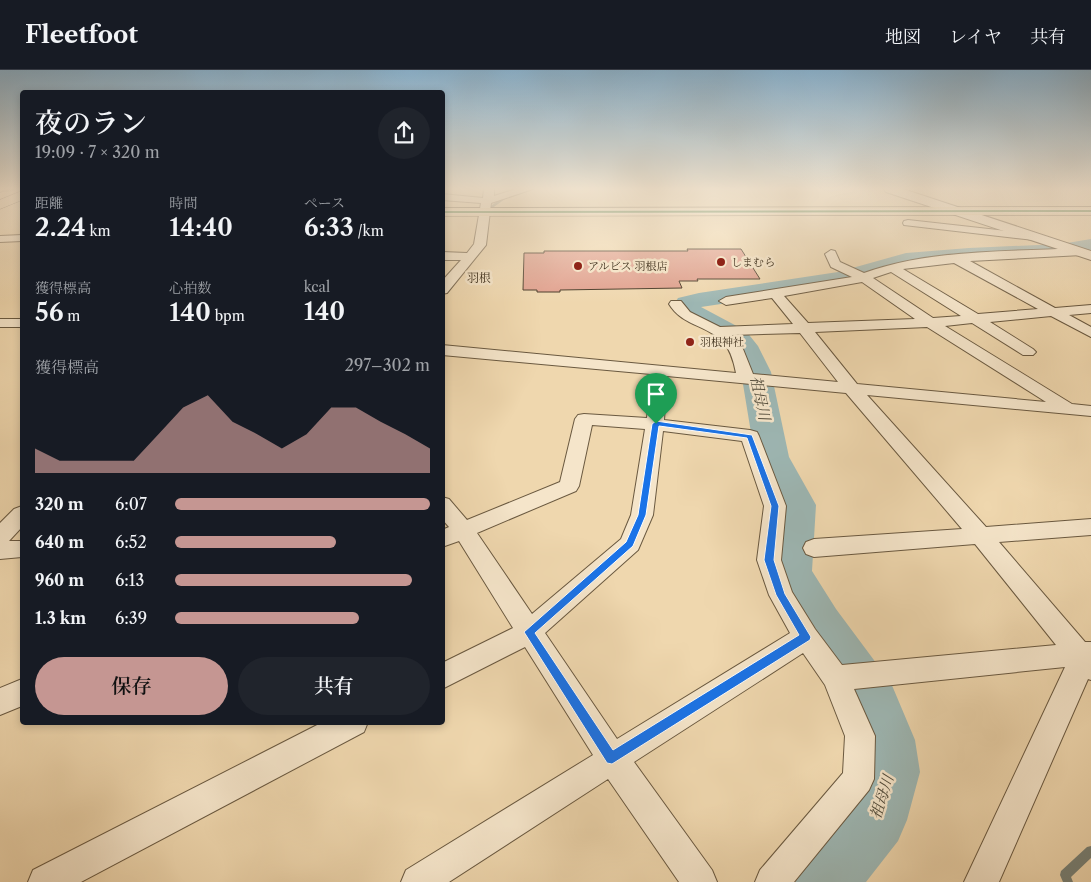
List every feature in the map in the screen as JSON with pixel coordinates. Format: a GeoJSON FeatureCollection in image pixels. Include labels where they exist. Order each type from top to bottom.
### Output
{"type":"FeatureCollection","features":[{"type":"Feature","properties":{"kind":"street"},"geometry":{"type":"LineString","coordinates":[[445,286],[480,245],[483,227]]}},
{"type":"Feature","properties":{"kind":"street"},"geometry":{"type":"LineString","coordinates":[[943,227],[1034,237]]}},
{"type":"Feature","properties":{"kind":"street"},"geometry":{"type":"LineString","coordinates":[[1003,227],[1091,256]]}},
{"type":"Feature","properties":{"kind":"street"},"geometry":{"type":"LineString","coordinates":[[0,239],[20,238]]}},
{"type":"Feature","properties":{"kind":"street"},"geometry":{"type":"LineString","coordinates":[[726,301],[776,294],[864,277],[892,267],[918,262],[955,258],[1078,252]]}},
{"type":"Feature","properties":{"kind":"street"},"geometry":{"type":"LineString","coordinates":[[831,254],[835,264],[849,272],[864,277],[930,323],[1033,388],[1071,409]]}},
{"type":"Feature","properties":{"kind":"street"},"geometry":{"type":"LineString","coordinates":[[445,256],[470,257]]}},
{"type":"Feature","properties":{"kind":"street"},"geometry":{"type":"LineString","coordinates":[[955,258],[1091,333]]}},
{"type":"Feature","properties":{"kind":"street"},"geometry":{"type":"LineString","coordinates":[[892,267],[1028,352]]}},
{"type":"Feature","properties":{"kind":"street"},"geometry":{"type":"LineString","coordinates":[[776,294],[852,389],[1087,658]]}},
{"type":"Feature","properties":{"kind":"street"},"geometry":{"type":"LineString","coordinates":[[676,304],[681,313],[718,331],[732,344],[746,379]]}},
{"type":"Feature","properties":{"kind":"street"},"geometry":{"type":"LineString","coordinates":[[718,331],[930,323],[1091,309]]}},
{"type":"Feature","properties":{"kind":"street"},"geometry":{"type":"LineString","coordinates":[[0,323],[20,323]]}},
{"type":"Feature","properties":{"kind":"street"},"geometry":{"type":"LineString","coordinates":[[445,350],[1091,411]]}},
{"type":"Feature","properties":{"kind":"street"},"geometry":{"type":"LineString","coordinates":[[445,675],[529,632],[630,544],[642,515],[656,424],[659,371]]}},
{"type":"Feature","properties":{"kind":"street"},"geometry":{"type":"LineString","coordinates":[[453,535],[569,486],[584,419],[656,424],[750,436],[775,506],[769,560],[781,595],[806,637],[836,678],[860,736],[858,779],[772,882]]}},
{"type":"Feature","properties":{"kind":"street"},"geometry":{"type":"LineString","coordinates":[[445,512],[453,535],[529,632],[612,758],[700,882]]}},
{"type":"Feature","properties":{"kind":"street"},"geometry":{"type":"LineString","coordinates":[[0,536],[20,516]]}},
{"type":"Feature","properties":{"kind":"street"},"geometry":{"type":"LineString","coordinates":[[814,548],[1091,527]]}},
{"type":"Feature","properties":{"kind":"street"},"geometry":{"type":"LineString","coordinates":[[0,550],[20,549]]}},
{"type":"Feature","properties":{"kind":"street"},"geometry":{"type":"LineString","coordinates":[[418,882],[806,637]]}},
{"type":"Feature","properties":{"kind":"street"},"geometry":{"type":"LineString","coordinates":[[836,678],[1087,658]]}},
{"type":"Feature","properties":{"kind":"street"},"geometry":{"type":"LineString","coordinates":[[981,882],[1078,671],[1087,658]]}},
{"type":"Feature","properties":{"kind":"street"},"geometry":{"type":"LineString","coordinates":[[0,702],[20,693]]}},
{"type":"Feature","properties":{"kind":"street"},"geometry":{"type":"LineString","coordinates":[[45,882],[348,725]]}},
{"type":"Feature","properties":{"kind":"building"},"geometry":{"type":"Polygon","coordinates":[[[687,249],[741,249],[760,279],[697,279],[698,281],[679,281],[682,288],[560,290],[560,292],[523,290],[524,253],[544,253],[544,251],[688,251],[687,249]]]}},
{"type":"Feature","properties":{"kind":"waterway","name":"祖母川"},"geometry":{"type":"LineString","coordinates":[[827,882],[877,820],[892,772],[888,740],[873,700],[820,623],[798,588],[791,571],[797,505],[772,457],[756,372],[744,346],[736,337],[692,313],[685,306],[687,303],[699,300],[840,279],[906,260],[969,254],[1061,250],[1091,245]]}},
{"type":"Feature","properties":{"kind":"waterway"},"geometry":{"type":"LineString","coordinates":[[1068,882],[1065,875],[1091,851]]}},
{"type":"Feature","properties":{"kind":"place","name":"しまむら"},"geometry":{"type":"Point","coordinates":[721,262]}},
{"type":"Feature","properties":{"kind":"place","name":"アルビス 羽根店"},"geometry":{"type":"Point","coordinates":[578,266]}},
{"type":"Feature","properties":{"kind":"place","name":"羽根神社"},"geometry":{"type":"Point","coordinates":[690,342]}},
{"type":"Feature","properties":{"kind":"district","name":"羽根"},"geometry":{"type":"Point","coordinates":[479,278]}},
{"type":"Feature","properties":{"kind":"route"},"geometry":{"type":"LineString","coordinates":[[656,424],[750,436],[759,466],[775,506],[769,560],[781,595],[806,637],[612,758],[529,632],[630,544],[642,515],[656,424]]}}]}
